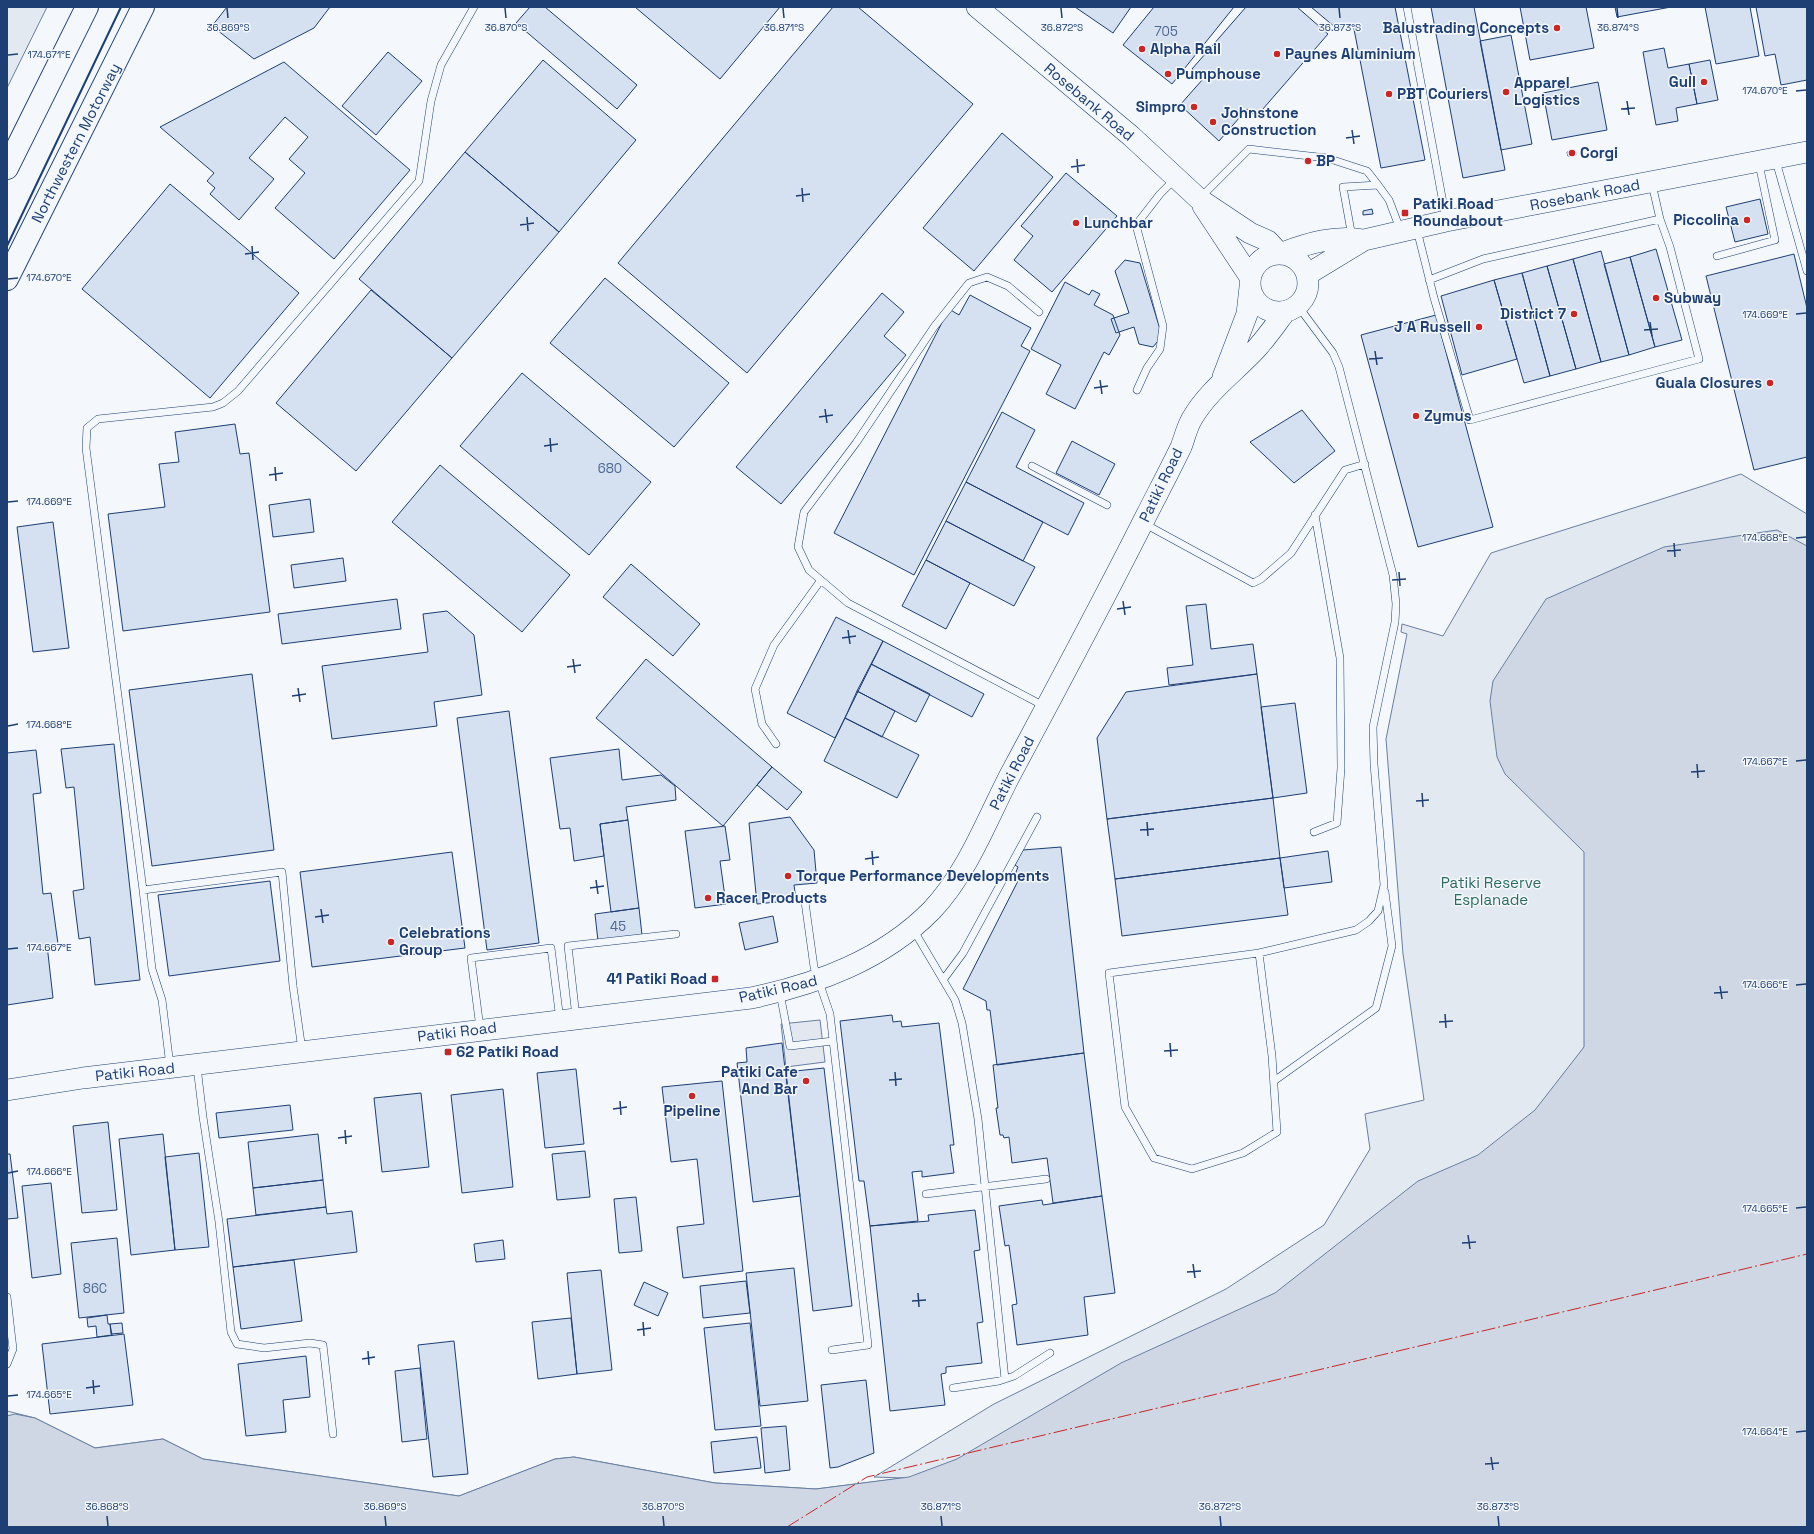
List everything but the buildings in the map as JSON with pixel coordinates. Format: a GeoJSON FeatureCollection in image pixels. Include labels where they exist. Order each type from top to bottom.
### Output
{"type":"FeatureCollection","features":[{"type":"Feature","properties":{"kind":"highway"},"geometry":{"type":"LineString","coordinates":[[7,168],[87,7]]}},
{"type":"Feature","properties":{"kind":"highway","name":"Northwestern Motorway"},"geometry":{"type":"LineString","coordinates":[[7,279],[143,7]]}},
{"type":"Feature","properties":{"kind":"main road","name":"Rosebank Road"},"geometry":{"type":"LineString","coordinates":[[977,7],[1078,90],[1199,199],[1250,233],[1268,241],[1280,253],[1316,241],[1358,239],[1409,230],[1446,221],[1807,152]]}},
{"type":"Feature","properties":{"kind":"main road","name":"Rosebank Road"},"geometry":{"type":"LineString","coordinates":[[1199,199],[1250,282]]}},
{"type":"Feature","properties":{"kind":"main road","name":"Rosebank Road"},"geometry":{"type":"LineString","coordinates":[[1308,274],[1358,239]]}},
{"type":"Feature","properties":{"kind":"main road"},"geometry":{"type":"LineString","coordinates":[[1280,253],[1294,256],[1302,264],[1308,274],[1308,289],[1292,309],[1271,311],[1258,304],[1253,296],[1250,282],[1255,266],[1263,258],[1280,253]]}},
{"type":"Feature","properties":{"kind":"main road","name":"Patiki Road"},"geometry":{"type":"LineString","coordinates":[[1220,385],[1247,314],[1250,282]]}},
{"type":"Feature","properties":{"kind":"main road","name":"Patiki Road"},"geometry":{"type":"LineString","coordinates":[[7,1090],[82,1078],[722,1002],[780,992],[820,980],[862,961],[913,928],[932,910],[950,889],[1142,523],[1181,447],[1192,418],[1210,392],[1220,385],[1259,346],[1292,309]]}},
{"type":"Feature","properties":{"kind":"lane"},"geometry":{"type":"LineString","coordinates":[[171,1068],[162,1000],[152,969],[86,448],[88,428],[98,419],[213,407],[223,403],[238,391],[419,181],[431,101],[441,65],[474,7]]}},
{"type":"Feature","properties":{"kind":"lane"},"geometry":{"type":"LineString","coordinates":[[1407,7],[1446,221]]}},
{"type":"Feature","properties":{"kind":"lane"},"geometry":{"type":"LineString","coordinates":[[1199,199],[1249,149],[1327,158],[1367,171],[1409,230],[1429,280],[1470,420],[1699,359],[1670,247],[1660,219],[1652,182]]}},
{"type":"Feature","properties":{"kind":"lane"},"geometry":{"type":"LineString","coordinates":[[1718,256],[1775,240],[1767,160]]}},
{"type":"Feature","properties":{"kind":"lane"},"geometry":{"type":"LineString","coordinates":[[1767,160],[1807,270]]}},
{"type":"Feature","properties":{"kind":"lane"},"geometry":{"type":"LineString","coordinates":[[1137,390],[1147,368],[1160,349],[1163,326],[1136,225],[1160,194],[1176,178]]}},
{"type":"Feature","properties":{"kind":"lane"},"geometry":{"type":"LineString","coordinates":[[1358,239],[1343,187],[1378,185]]}},
{"type":"Feature","properties":{"kind":"lane"},"geometry":{"type":"LineString","coordinates":[[1429,280],[1483,259],[1660,219]]}},
{"type":"Feature","properties":{"kind":"lane"},"geometry":{"type":"LineString","coordinates":[[1039,312],[1008,286],[988,277],[969,284],[934,327],[856,443],[804,512],[798,547],[809,570],[848,603],[1046,707]]}},
{"type":"Feature","properties":{"kind":"lane"},"geometry":{"type":"LineString","coordinates":[[1274,1082],[1376,1008],[1392,946],[1384,886],[1374,764],[1373,727],[1395,622],[1396,604],[1391,561],[1339,367],[1333,353],[1292,309]]}},
{"type":"Feature","properties":{"kind":"lane"},"geometry":{"type":"LineString","coordinates":[[1142,523],[1253,583],[1261,579],[1291,553],[1345,470],[1365,464]]}},
{"type":"Feature","properties":{"kind":"lane"},"geometry":{"type":"LineString","coordinates":[[1032,466],[1107,505]]}},
{"type":"Feature","properties":{"kind":"lane"},"geometry":{"type":"LineString","coordinates":[[1314,832],[1337,823],[1341,768],[1340,658],[1315,515]]}},
{"type":"Feature","properties":{"kind":"lane"},"geometry":{"type":"LineString","coordinates":[[776,744],[762,724],[755,689],[774,645],[821,580]]}},
{"type":"Feature","properties":{"kind":"lane"},"geometry":{"type":"LineString","coordinates":[[943,980],[963,953],[1037,817]]}},
{"type":"Feature","properties":{"kind":"lane"},"geometry":{"type":"LineString","coordinates":[[143,890],[282,872],[293,986],[302,1052]]}},
{"type":"Feature","properties":{"kind":"lane"},"geometry":{"type":"LineString","coordinates":[[1259,952],[1274,1082],[1277,1132],[1243,1153],[1192,1169],[1154,1158],[1125,1107],[1109,973],[1259,952],[1356,930],[1369,921],[1378,911],[1384,886]]}},
{"type":"Feature","properties":{"kind":"lane"},"geometry":{"type":"LineString","coordinates":[[805,902],[814,967],[820,980],[830,1014],[868,1345],[832,1350]]}},
{"type":"Feature","properties":{"kind":"lane"},"geometry":{"type":"LineString","coordinates":[[913,928],[955,1000],[962,1023],[978,1120],[1006,1379]]}},
{"type":"Feature","properties":{"kind":"lane"},"geometry":{"type":"LineString","coordinates":[[568,1020],[568,946],[676,934]]}},
{"type":"Feature","properties":{"kind":"lane"},"geometry":{"type":"LineString","coordinates":[[480,1030],[471,958],[551,948],[568,1020]]}},
{"type":"Feature","properties":{"kind":"lane"},"geometry":{"type":"LineString","coordinates":[[780,992],[790,1046],[833,1041]]}},
{"type":"Feature","properties":{"kind":"lane"},"geometry":{"type":"LineString","coordinates":[[197,1065],[203,1117],[219,1222],[231,1332],[237,1344],[264,1348],[310,1343],[323,1345],[333,1434]]}},
{"type":"Feature","properties":{"kind":"lane"},"geometry":{"type":"LineString","coordinates":[[926,1194],[1046,1178]]}},
{"type":"Feature","properties":{"kind":"lane"},"geometry":{"type":"LineString","coordinates":[[7,1298],[14,1349],[7,1364]]}},
{"type":"Feature","properties":{"kind":"lane"},"geometry":{"type":"LineString","coordinates":[[953,1388],[1006,1379],[1014,1376],[1050,1353]]}},
{"type":"Feature","properties":{"kind":"green space"},"geometry":{"type":"Polygon","coordinates":[[[7,7],[47,7],[7,88],[7,7]]]}},
{"type":"Feature","properties":{"kind":"green space","name":"Patiki Reserve Esplanade"},"geometry":{"type":"Polygon","coordinates":[[[1741,474],[1807,514],[1807,1527],[7,1527],[7,1411],[35,1418],[95,1448],[163,1439],[203,1459],[459,1496],[555,1459],[574,1457],[715,1483],[816,1489],[904,1478],[874,1477],[994,1404],[1226,1289],[1324,1225],[1370,1149],[1365,1114],[1424,1100],[1403,954],[1386,739],[1407,634],[1401,632],[1402,624],[1443,636],[1491,553],[1741,474]]]}},
{"type":"Feature","properties":{"kind":"shaded area"},"geometry":{"type":"Polygon","coordinates":[[[1777,530],[1807,546],[1807,1527],[7,1527],[7,1416],[15,1414],[35,1418],[95,1448],[163,1439],[203,1459],[459,1496],[555,1459],[574,1457],[715,1483],[816,1489],[909,1477],[957,1459],[1121,1363],[1275,1293],[1418,1181],[1478,1155],[1535,1110],[1584,1047],[1584,852],[1505,774],[1497,757],[1490,701],[1493,681],[1546,599],[1664,547],[1777,530]]]}},
{"type":"Feature","properties":{"kind":"shaded area"},"geometry":{"type":"Polygon","coordinates":[[[820,1020],[825,1062],[786,1067],[781,1024],[820,1020]]]}},
{"type":"Feature","properties":{"kind":"wall"},"geometry":{"type":"LineString","coordinates":[[7,246],[121,7]]}},
{"type":"Feature","properties":{"kind":"power"},"geometry":{"type":"LineString","coordinates":[[787,1527],[867,1477],[1807,1254]]}},
{"type":"Feature","properties":{"kind":"place","name":"Balustrading Concepts"},"geometry":{"type":"Point","coordinates":[1557,28]}},
{"type":"Feature","properties":{"kind":"place","name":"Alpha Rail"},"geometry":{"type":"Point","coordinates":[1142,49]}},
{"type":"Feature","properties":{"kind":"place","name":"Paynes Aluminium"},"geometry":{"type":"Point","coordinates":[1277,54]}},
{"type":"Feature","properties":{"kind":"place","name":"Pumphouse"},"geometry":{"type":"Point","coordinates":[1168,74]}},
{"type":"Feature","properties":{"kind":"place","name":"Gull"},"geometry":{"type":"Point","coordinates":[1704,82]}},
{"type":"Feature","properties":{"kind":"place","name":"Apparel Logistics"},"geometry":{"type":"Point","coordinates":[1506,92]}},
{"type":"Feature","properties":{"kind":"place","name":"PBT Couriers"},"geometry":{"type":"Point","coordinates":[1389,94]}},
{"type":"Feature","properties":{"kind":"place","name":"Simpro"},"geometry":{"type":"Point","coordinates":[1194,107]}},
{"type":"Feature","properties":{"kind":"place","name":"Johnstone Construction"},"geometry":{"type":"Point","coordinates":[1213,122]}},
{"type":"Feature","properties":{"kind":"place","name":"Corgi"},"geometry":{"type":"Point","coordinates":[1572,153]}},
{"type":"Feature","properties":{"kind":"place","name":"BP"},"geometry":{"type":"Point","coordinates":[1308,161]}},
{"type":"Feature","properties":{"kind":"place","name":"Patiki Road Roundabout"},"geometry":{"type":"Point","coordinates":[1405,213]}},
{"type":"Feature","properties":{"kind":"place","name":"Piccolina"},"geometry":{"type":"Point","coordinates":[1747,220]}},
{"type":"Feature","properties":{"kind":"place","name":"Lunchbar"},"geometry":{"type":"Point","coordinates":[1076,223]}},
{"type":"Feature","properties":{"kind":"place","name":"Subway"},"geometry":{"type":"Point","coordinates":[1656,298]}},
{"type":"Feature","properties":{"kind":"place","name":"District 7"},"geometry":{"type":"Point","coordinates":[1574,314]}},
{"type":"Feature","properties":{"kind":"place","name":"J A Russell"},"geometry":{"type":"Point","coordinates":[1479,327]}},
{"type":"Feature","properties":{"kind":"place","name":"Guala Closures"},"geometry":{"type":"Point","coordinates":[1770,383]}},
{"type":"Feature","properties":{"kind":"place","name":"Zymus"},"geometry":{"type":"Point","coordinates":[1416,416]}},
{"type":"Feature","properties":{"kind":"place","name":"Torque Performance Developments"},"geometry":{"type":"Point","coordinates":[788,876]}},
{"type":"Feature","properties":{"kind":"place","name":"Racer Products"},"geometry":{"type":"Point","coordinates":[708,898]}},
{"type":"Feature","properties":{"kind":"place","name":"Celebrations Group"},"geometry":{"type":"Point","coordinates":[391,942]}},
{"type":"Feature","properties":{"kind":"place","name":"41 Patiki Road"},"geometry":{"type":"Point","coordinates":[715,979]}},
{"type":"Feature","properties":{"kind":"place","name":"62 Patiki Road"},"geometry":{"type":"Point","coordinates":[448,1052]}},
{"type":"Feature","properties":{"kind":"place","name":"Patiki Cafe And Bar"},"geometry":{"type":"Point","coordinates":[806,1081]}},
{"type":"Feature","properties":{"kind":"place","name":"Pipeline"},"geometry":{"type":"Point","coordinates":[692,1096]}}]}
